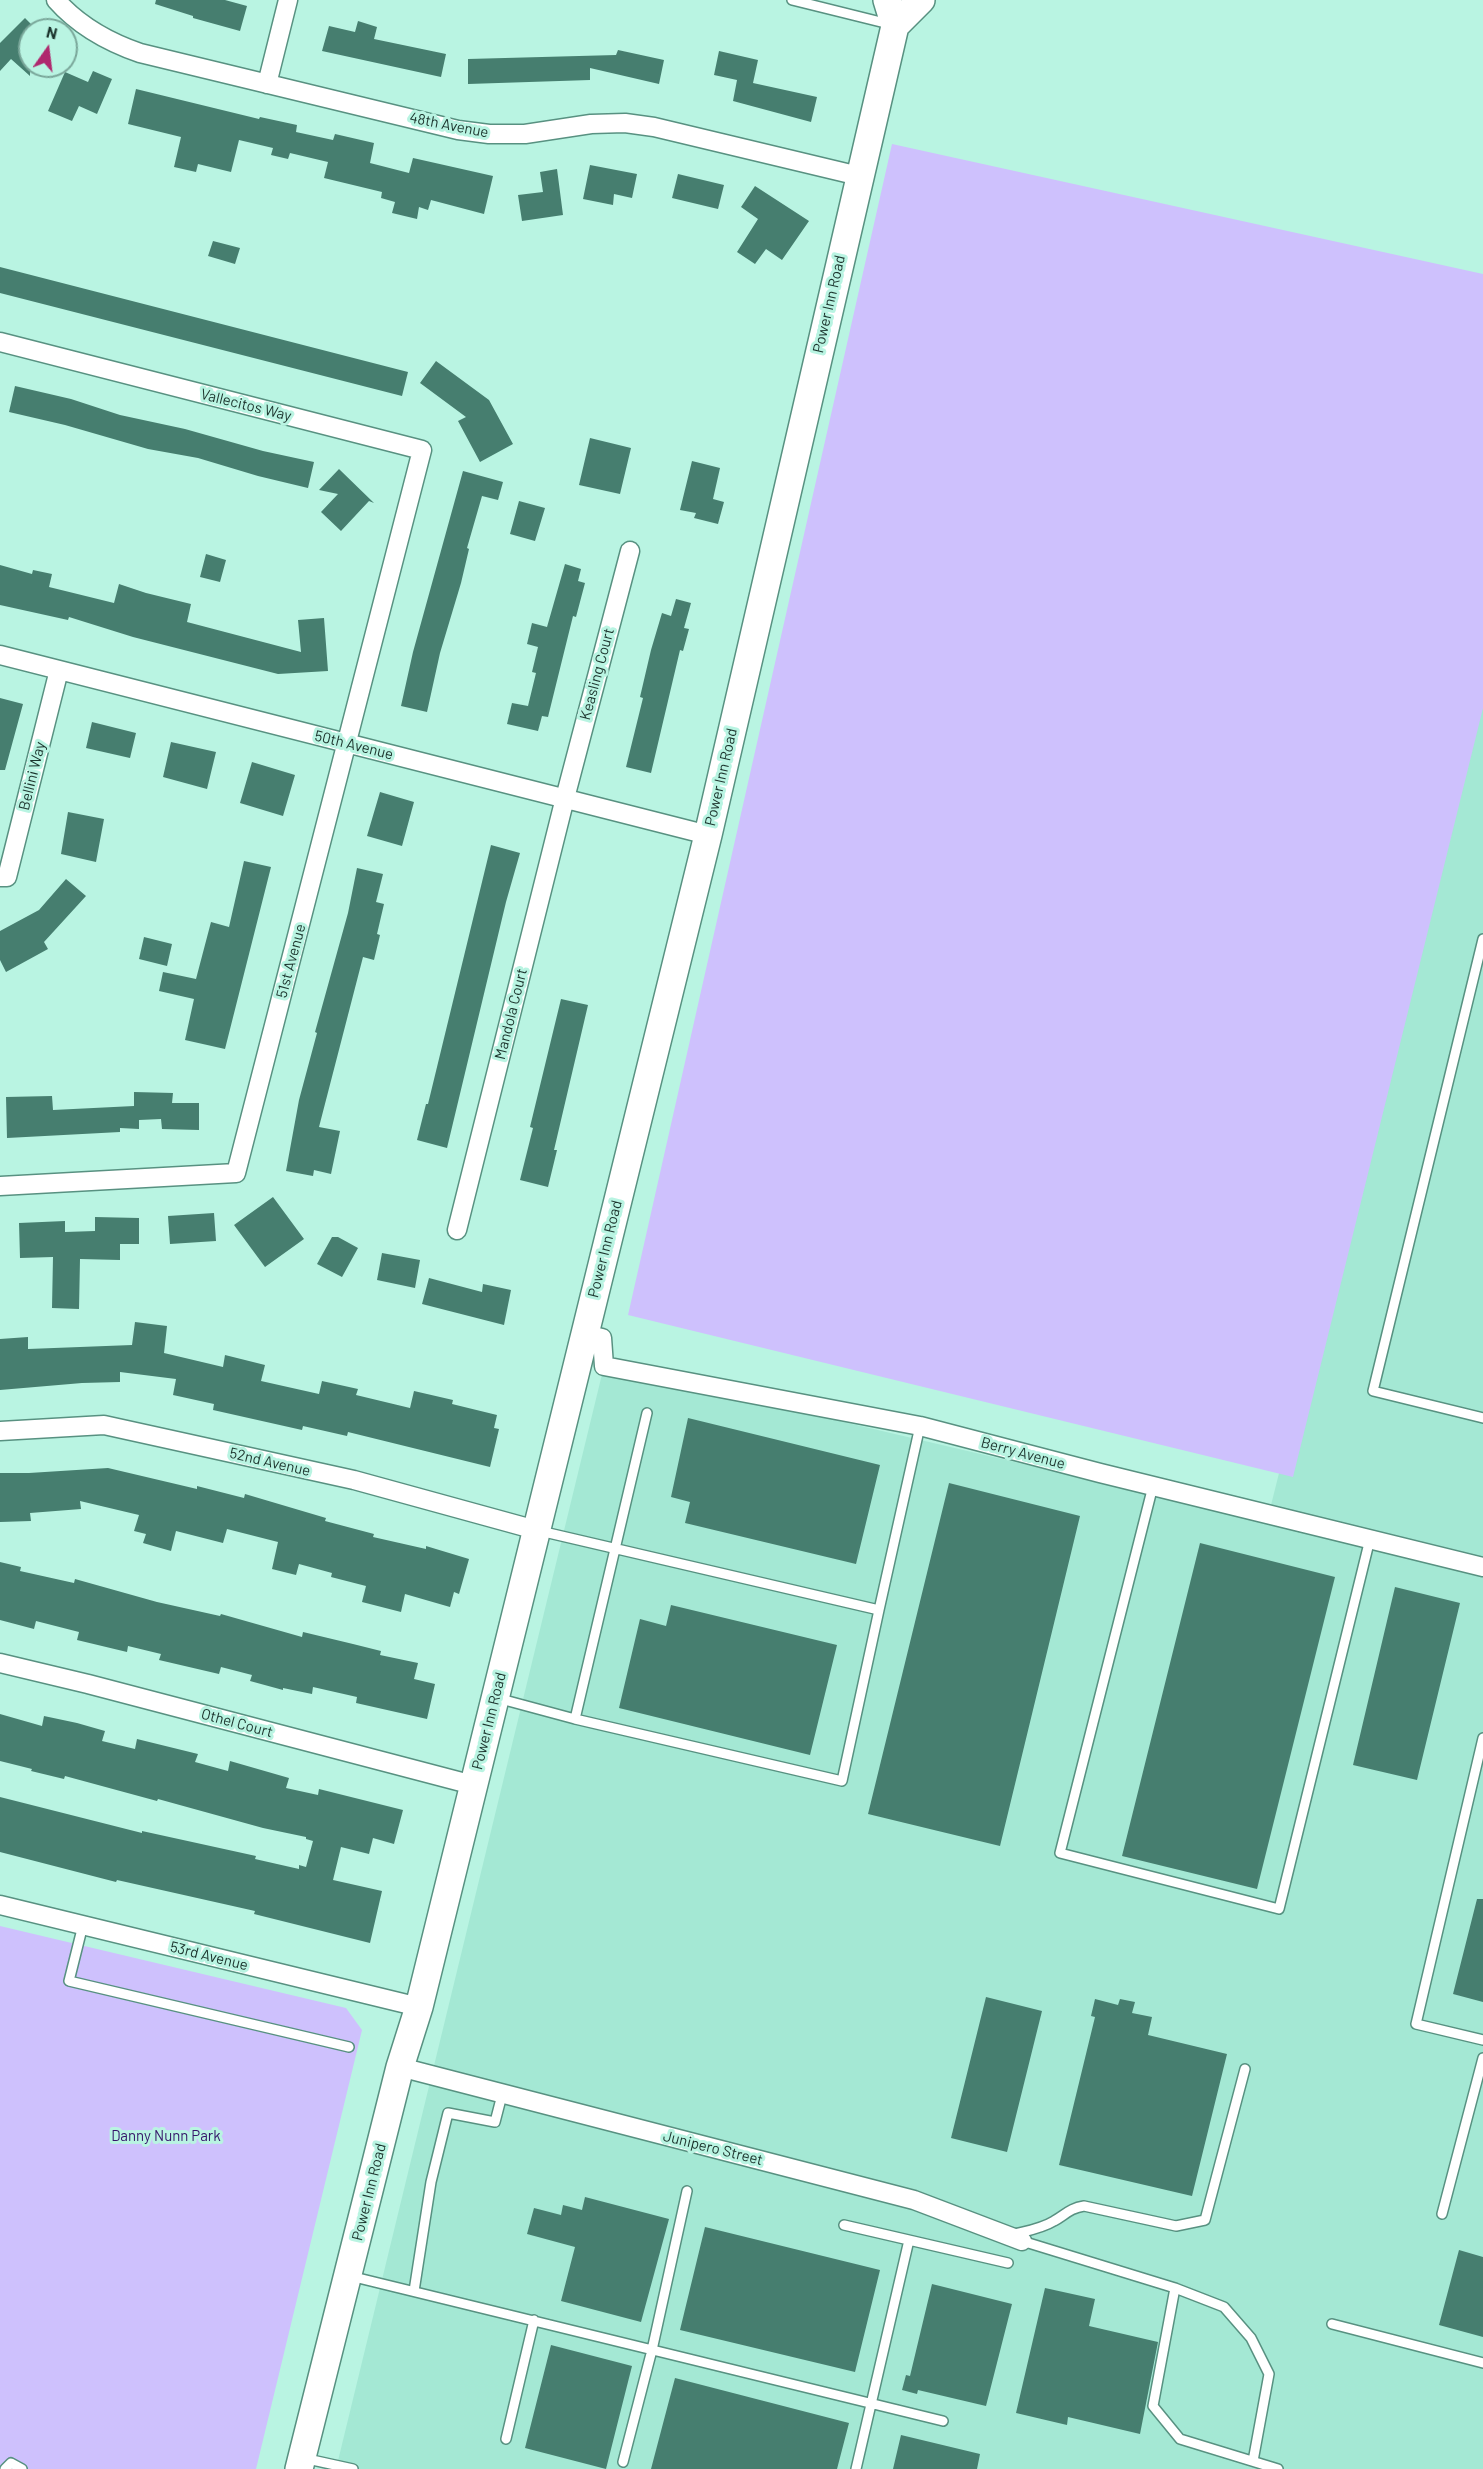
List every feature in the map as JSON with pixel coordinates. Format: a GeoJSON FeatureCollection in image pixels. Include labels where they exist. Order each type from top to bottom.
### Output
{"type":"FeatureCollection","features":[{"type":"Feature","properties":{"kind":"main road"},"geometry":{"type":"LineString","coordinates":[[887,0],[895,26],[921,0]]}},
{"type":"Feature","properties":{"kind":"main road","name":"Power Inn Road"},"geometry":{"type":"LineString","coordinates":[[301,2463],[400,2067],[418,2007],[708,835],[895,26]]}},
{"type":"Feature","properties":{"kind":"street","name":"48th Avenue"},"geometry":{"type":"LineString","coordinates":[[56,0],[89,29],[116,45],[140,53],[458,130],[489,134],[525,134],[591,124],[625,123],[654,127],[859,176]]}},
{"type":"Feature","properties":{"kind":"street"},"geometry":{"type":"LineString","coordinates":[[267,84],[288,0]]}},
{"type":"Feature","properties":{"kind":"street","name":"Vallecitos Way"},"geometry":{"type":"LineString","coordinates":[[0,342],[422,450],[404,520]]}},
{"type":"Feature","properties":{"kind":"street","name":"51st Avenue"},"geometry":{"type":"LineString","coordinates":[[0,1186],[236,1173],[404,520]]}},
{"type":"Feature","properties":{"kind":"street","name":"Keasling Court"},"geometry":{"type":"LineString","coordinates":[[565,798],[630,551]]}},
{"type":"Feature","properties":{"kind":"street","name":"50th Avenue"},"geometry":{"type":"LineString","coordinates":[[0,655],[708,835]]}},
{"type":"Feature","properties":{"kind":"street","name":"Bellini Way"},"geometry":{"type":"LineString","coordinates":[[0,877],[7,877],[59,670]]}},
{"type":"Feature","properties":{"kind":"street","name":"Mandola Court"},"geometry":{"type":"LineString","coordinates":[[457,1230],[565,798]]}},
{"type":"Feature","properties":{"kind":"street","name":"Berry Avenue"},"geometry":{"type":"LineString","coordinates":[[584,1334],[602,1338],[604,1366],[920,1426],[1153,1486],[1483,1566]]}},
{"type":"Feature","properties":{"kind":"street","name":"52nd Avenue"},"geometry":{"type":"LineString","coordinates":[[0,1431],[104,1425],[354,1480],[536,1530]]}},
{"type":"Feature","properties":{"kind":"street","name":"Othel Court"},"geometry":{"type":"LineString","coordinates":[[0,1663],[88,1683],[473,1785]]}},
{"type":"Feature","properties":{"kind":"street","name":"53rd Avenue"},"geometry":{"type":"LineString","coordinates":[[0,1905],[418,2007]]}},
{"type":"Feature","properties":{"kind":"street","name":"Junipero Street"},"geometry":{"type":"LineString","coordinates":[[400,2067],[914,2200],[1014,2239]]}},
{"type":"Feature","properties":{"kind":"lane"},"geometry":{"type":"LineString","coordinates":[[792,0],[826,4],[895,26]]}},
{"type":"Feature","properties":{"kind":"lane"},"geometry":{"type":"LineString","coordinates":[[1483,939],[1373,1391],[1483,1418]]}},
{"type":"Feature","properties":{"kind":"lane"},"geometry":{"type":"LineString","coordinates":[[575,1719],[647,1413]]}},
{"type":"Feature","properties":{"kind":"lane"},"geometry":{"type":"LineString","coordinates":[[495,1697],[575,1719],[842,1781],[920,1426]]}},
{"type":"Feature","properties":{"kind":"lane"},"geometry":{"type":"LineString","coordinates":[[1153,1486],[1060,1853],[1279,1909],[1370,1539]]}},
{"type":"Feature","properties":{"kind":"lane"},"geometry":{"type":"LineString","coordinates":[[536,1530],[879,1610]]}},
{"type":"Feature","properties":{"kind":"lane"},"geometry":{"type":"LineString","coordinates":[[1483,1738],[1416,2024],[1483,2040]]}},
{"type":"Feature","properties":{"kind":"lane"},"geometry":{"type":"LineString","coordinates":[[83,1925],[69,1981],[349,2047]]}},
{"type":"Feature","properties":{"kind":"lane"},"geometry":{"type":"LineString","coordinates":[[1442,2214],[1483,2058]]}},
{"type":"Feature","properties":{"kind":"lane"},"geometry":{"type":"LineString","coordinates":[[1014,2239],[1055,2221],[1073,2208],[1084,2206],[1176,2226],[1205,2220],[1245,2069]]}},
{"type":"Feature","properties":{"kind":"lane"},"geometry":{"type":"LineString","coordinates":[[414,2291],[432,2182],[448,2113],[495,2122],[502,2095]]}},
{"type":"Feature","properties":{"kind":"lane"},"geometry":{"type":"LineString","coordinates":[[623,2462],[652,2350],[687,2191]]}},
{"type":"Feature","properties":{"kind":"lane"},"geometry":{"type":"LineString","coordinates":[[844,2224],[1008,2263]]}},
{"type":"Feature","properties":{"kind":"lane"},"geometry":{"type":"LineString","coordinates":[[1014,2239],[1175,2288],[1224,2307],[1251,2338],[1269,2374],[1253,2461]]}},
{"type":"Feature","properties":{"kind":"lane"},"geometry":{"type":"LineString","coordinates":[[856,2469],[873,2404],[909,2240]]}},
{"type":"Feature","properties":{"kind":"lane"},"geometry":{"type":"LineString","coordinates":[[348,2275],[943,2421]]}},
{"type":"Feature","properties":{"kind":"lane"},"geometry":{"type":"LineString","coordinates":[[1175,2288],[1153,2406],[1180,2439],[1278,2469]]}},
{"type":"Feature","properties":{"kind":"lane"},"geometry":{"type":"LineString","coordinates":[[506,2439],[534,2320]]}},
{"type":"Feature","properties":{"kind":"lane"},"geometry":{"type":"LineString","coordinates":[[1332,2324],[1483,2363]]}},
{"type":"Feature","properties":{"kind":"lane"},"geometry":{"type":"LineString","coordinates":[[5,2469],[12,2463],[22,2469]]}},
{"type":"Feature","properties":{"kind":"lane"},"geometry":{"type":"LineString","coordinates":[[301,2463],[353,2469]]}},
{"type":"Feature","properties":{"kind":"shaded area"},"geometry":{"type":"Polygon","coordinates":[[[1483,660],[1483,2469],[336,2469],[604,1366],[1267,1521],[1483,660]]]}},
{"type":"Feature","properties":{"kind":"green space"},"geometry":{"type":"Polygon","coordinates":[[[892,144],[1483,274],[1483,708],[1293,1477],[628,1315],[892,144]]]}},
{"type":"Feature","properties":{"kind":"green space","name":"Danny Nunn Park"},"geometry":{"type":"Polygon","coordinates":[[[0,1926],[346,2008],[362,2030],[256,2469],[0,2469],[0,1926]]]}},
{"type":"Feature","properties":{"kind":"building"},"geometry":{"type":"Polygon","coordinates":[[[156,0],[225,0],[247,6],[240,31],[193,18],[193,16],[155,4],[156,0]]]}},
{"type":"Feature","properties":{"kind":"building"},"geometry":{"type":"Polygon","coordinates":[[[358,21],[377,27],[374,39],[446,54],[441,77],[322,51],[329,26],[355,32],[358,21]]]}},
{"type":"Feature","properties":{"kind":"building"},"geometry":{"type":"Polygon","coordinates":[[[18,25],[18,65],[11,59],[0,71],[0,43],[18,25]]]}},
{"type":"Feature","properties":{"kind":"building"},"geometry":{"type":"Polygon","coordinates":[[[618,50],[664,60],[659,84],[590,68],[590,80],[468,84],[468,59],[616,55],[618,50]]]}},
{"type":"Feature","properties":{"kind":"building"},"geometry":{"type":"Polygon","coordinates":[[[719,51],[758,60],[753,83],[817,97],[811,122],[733,101],[737,80],[714,75],[719,51]]]}},
{"type":"Feature","properties":{"kind":"building"},"geometry":{"type":"Polygon","coordinates":[[[93,71],[112,79],[97,114],[79,106],[72,121],[48,111],[62,78],[78,78],[88,82],[93,71]]]}},
{"type":"Feature","properties":{"kind":"building"},"geometry":{"type":"Polygon","coordinates":[[[136,89],[259,119],[260,117],[297,125],[296,132],[333,140],[335,134],[374,143],[370,163],[409,173],[413,158],[493,176],[484,214],[431,200],[428,210],[419,207],[417,219],[392,213],[395,202],[381,198],[382,192],[324,178],[328,162],[290,153],[288,159],[271,155],[273,148],[239,140],[231,172],[198,164],[196,172],[174,167],[181,137],[128,124],[136,89]]]}},
{"type":"Feature","properties":{"kind":"building"},"geometry":{"type":"Polygon","coordinates":[[[590,165],[637,174],[632,198],[614,194],[613,205],[583,199],[590,165]]]}},
{"type":"Feature","properties":{"kind":"building"},"geometry":{"type":"Polygon","coordinates":[[[557,169],[563,215],[522,221],[518,195],[543,192],[540,172],[557,169]]]}},
{"type":"Feature","properties":{"kind":"building"},"geometry":{"type":"Polygon","coordinates":[[[678,174],[724,185],[718,209],[672,198],[678,174]]]}},
{"type":"Feature","properties":{"kind":"building"},"geometry":{"type":"Polygon","coordinates":[[[755,186],[809,221],[782,260],[766,249],[755,264],[737,252],[758,219],[741,207],[755,186]]]}},
{"type":"Feature","properties":{"kind":"building"},"geometry":{"type":"Polygon","coordinates":[[[213,241],[240,248],[235,264],[208,256],[213,241]]]}},
{"type":"Feature","properties":{"kind":"building"},"geometry":{"type":"Polygon","coordinates":[[[0,267],[408,372],[402,396],[0,293],[0,267]]]}},
{"type":"Feature","properties":{"kind":"building"},"geometry":{"type":"Polygon","coordinates":[[[436,361],[489,400],[513,444],[480,462],[458,421],[466,417],[420,383],[436,361]]]}},
{"type":"Feature","properties":{"kind":"building"},"geometry":{"type":"Polygon","coordinates":[[[15,386],[71,399],[120,415],[314,462],[308,488],[198,458],[148,449],[65,425],[9,412],[15,386]]]}},
{"type":"Feature","properties":{"kind":"building"},"geometry":{"type":"Polygon","coordinates":[[[590,438],[631,448],[620,494],[579,485],[590,438]]]}},
{"type":"Feature","properties":{"kind":"building"},"geometry":{"type":"Polygon","coordinates":[[[692,461],[720,468],[713,499],[724,502],[718,524],[694,518],[696,513],[680,510],[692,461]]]}},
{"type":"Feature","properties":{"kind":"building"},"geometry":{"type":"Polygon","coordinates":[[[339,469],[374,503],[369,501],[341,531],[321,512],[338,494],[319,490],[339,469]]]}},
{"type":"Feature","properties":{"kind":"building"},"geometry":{"type":"Polygon","coordinates":[[[463,471],[503,482],[498,500],[482,496],[467,548],[469,549],[461,583],[440,653],[427,712],[401,706],[413,652],[463,471]]]}},
{"type":"Feature","properties":{"kind":"building"},"geometry":{"type":"Polygon","coordinates":[[[519,501],[545,508],[535,541],[510,534],[519,501]]]}},
{"type":"Feature","properties":{"kind":"building"},"geometry":{"type":"Polygon","coordinates":[[[206,554],[226,560],[220,582],[200,577],[206,554]]]}},
{"type":"Feature","properties":{"kind":"building"},"geometry":{"type":"Polygon","coordinates":[[[565,564],[581,569],[578,581],[585,583],[576,617],[573,616],[548,717],[542,716],[538,731],[507,724],[512,703],[528,706],[536,673],[532,672],[538,647],[527,644],[532,623],[547,627],[565,564]]]}},
{"type":"Feature","properties":{"kind":"building"},"geometry":{"type":"Polygon","coordinates":[[[0,565],[32,574],[33,570],[52,574],[49,587],[114,603],[119,584],[191,604],[187,622],[301,652],[298,620],[324,618],[328,671],[278,674],[133,637],[69,617],[68,620],[0,605],[0,565]]]}},
{"type":"Feature","properties":{"kind":"building"},"geometry":{"type":"Polygon","coordinates":[[[676,599],[691,603],[684,628],[689,629],[683,651],[680,650],[651,773],[626,767],[643,698],[640,697],[662,613],[671,616],[676,599]]]}},
{"type":"Feature","properties":{"kind":"building"},"geometry":{"type":"Polygon","coordinates":[[[0,698],[23,704],[5,770],[0,770],[0,698]]]}},
{"type":"Feature","properties":{"kind":"building"},"geometry":{"type":"Polygon","coordinates":[[[92,722],[136,733],[130,758],[86,748],[92,722]]]}},
{"type":"Feature","properties":{"kind":"building"},"geometry":{"type":"Polygon","coordinates":[[[171,742],[216,752],[207,789],[163,777],[171,742]]]}},
{"type":"Feature","properties":{"kind":"building"},"geometry":{"type":"Polygon","coordinates":[[[252,762],[295,775],[283,816],[240,803],[252,762]]]}},
{"type":"Feature","properties":{"kind":"building"},"geometry":{"type":"Polygon","coordinates":[[[380,792],[414,802],[402,846],[367,836],[380,792]]]}},
{"type":"Feature","properties":{"kind":"building"},"geometry":{"type":"Polygon","coordinates":[[[68,812],[104,819],[96,862],[61,854],[68,812]]]}},
{"type":"Feature","properties":{"kind":"building"},"geometry":{"type":"Polygon","coordinates":[[[491,845],[520,853],[506,902],[447,1148],[417,1140],[426,1104],[428,1104],[491,845]]]}},
{"type":"Feature","properties":{"kind":"building"},"geometry":{"type":"Polygon","coordinates":[[[244,861],[271,867],[225,1049],[185,1040],[194,999],[159,991],[163,972],[196,979],[211,922],[229,927],[244,861]]]}},
{"type":"Feature","properties":{"kind":"building"},"geometry":{"type":"Polygon","coordinates":[[[357,868],[383,874],[376,902],[384,904],[374,960],[363,957],[319,1127],[340,1131],[331,1174],[314,1170],[313,1176],[286,1171],[299,1100],[348,913],[357,868]]]}},
{"type":"Feature","properties":{"kind":"building"},"geometry":{"type":"Polygon","coordinates":[[[66,879],[86,896],[44,942],[48,949],[6,972],[0,960],[0,931],[39,910],[66,879]]]}},
{"type":"Feature","properties":{"kind":"building"},"geometry":{"type":"Polygon","coordinates":[[[144,937],[172,944],[167,966],[139,959],[144,937]]]}},
{"type":"Feature","properties":{"kind":"building"},"geometry":{"type":"Polygon","coordinates":[[[561,999],[588,1005],[554,1150],[557,1150],[548,1187],[520,1180],[533,1128],[530,1127],[561,999]]]}},
{"type":"Feature","properties":{"kind":"building"},"geometry":{"type":"Polygon","coordinates":[[[134,1092],[173,1093],[172,1103],[199,1103],[199,1130],[162,1129],[161,1119],[139,1120],[139,1129],[120,1128],[120,1132],[7,1138],[6,1097],[52,1096],[53,1110],[134,1106],[134,1092]]]}},
{"type":"Feature","properties":{"kind":"building"},"geometry":{"type":"Polygon","coordinates":[[[273,1197],[304,1239],[265,1267],[234,1225],[273,1197]]]}},
{"type":"Feature","properties":{"kind":"building"},"geometry":{"type":"Polygon","coordinates":[[[214,1213],[216,1241],[170,1244],[168,1216],[214,1213]]]}},
{"type":"Feature","properties":{"kind":"building"},"geometry":{"type":"Polygon","coordinates":[[[95,1217],[139,1218],[139,1244],[120,1244],[120,1260],[80,1259],[79,1309],[52,1308],[53,1257],[20,1258],[19,1223],[65,1221],[65,1232],[95,1231],[95,1217]]]}},
{"type":"Feature","properties":{"kind":"building"},"geometry":{"type":"Polygon","coordinates":[[[332,1237],[338,1237],[358,1248],[342,1277],[317,1264],[332,1237]]]}},
{"type":"Feature","properties":{"kind":"building"},"geometry":{"type":"Polygon","coordinates":[[[382,1253],[420,1260],[415,1288],[377,1280],[382,1253]]]}},
{"type":"Feature","properties":{"kind":"building"},"geometry":{"type":"Polygon","coordinates":[[[429,1278],[482,1292],[483,1284],[511,1290],[504,1325],[422,1304],[429,1278]]]}},
{"type":"Feature","properties":{"kind":"building"},"geometry":{"type":"Polygon","coordinates":[[[135,1322],[167,1326],[164,1353],[223,1367],[225,1355],[265,1365],[261,1381],[319,1394],[322,1381],[358,1389],[356,1395],[410,1408],[414,1391],[453,1400],[452,1404],[497,1415],[494,1428],[499,1429],[490,1467],[348,1432],[347,1436],[303,1426],[302,1430],[213,1410],[214,1404],[173,1395],[176,1379],[120,1372],[120,1382],[0,1390],[0,1339],[28,1337],[28,1349],[132,1345],[135,1322]]]}},
{"type":"Feature","properties":{"kind":"building"},"geometry":{"type":"Polygon","coordinates":[[[688,1418],[880,1465],[856,1564],[685,1523],[690,1502],[671,1497],[688,1418]]]}},
{"type":"Feature","properties":{"kind":"building"},"geometry":{"type":"Polygon","coordinates":[[[108,1468],[244,1498],[245,1494],[326,1518],[325,1521],[374,1534],[373,1537],[426,1549],[426,1546],[469,1559],[459,1594],[454,1592],[450,1607],[405,1594],[401,1612],[362,1602],[366,1586],[331,1577],[332,1573],[299,1564],[296,1575],[272,1569],[278,1542],[227,1529],[223,1543],[176,1531],[171,1551],[143,1543],[146,1534],[134,1531],[139,1515],[80,1501],[81,1509],[30,1513],[31,1521],[0,1522],[0,1473],[108,1468]]]}},
{"type":"Feature","properties":{"kind":"building"},"geometry":{"type":"Polygon","coordinates":[[[949,1483],[1080,1516],[1000,1846],[868,1814],[949,1483]]]}},
{"type":"Feature","properties":{"kind":"building"},"geometry":{"type":"Polygon","coordinates":[[[1200,1543],[1335,1577],[1257,1889],[1122,1856],[1200,1543]]]}},
{"type":"Feature","properties":{"kind":"building"},"geometry":{"type":"Polygon","coordinates":[[[0,1562],[21,1567],[20,1571],[74,1583],[75,1579],[157,1602],[220,1616],[221,1614],[302,1637],[303,1632],[353,1644],[381,1651],[380,1655],[418,1663],[414,1679],[435,1684],[427,1719],[356,1703],[357,1697],[313,1687],[312,1694],[283,1688],[283,1690],[250,1681],[252,1675],[221,1667],[219,1674],[159,1660],[161,1654],[128,1646],[127,1652],[77,1640],[79,1632],[36,1621],[34,1629],[0,1620],[0,1562]]]}},
{"type":"Feature","properties":{"kind":"building"},"geometry":{"type":"Polygon","coordinates":[[[1395,1587],[1460,1603],[1417,1780],[1353,1765],[1395,1587]]]}},
{"type":"Feature","properties":{"kind":"building"},"geometry":{"type":"Polygon","coordinates":[[[671,1605],[837,1645],[810,1755],[619,1708],[640,1619],[666,1626],[671,1605]]]}},
{"type":"Feature","properties":{"kind":"building"},"geometry":{"type":"Polygon","coordinates":[[[0,1714],[42,1726],[44,1716],[77,1723],[105,1731],[102,1741],[135,1749],[137,1739],[198,1754],[195,1762],[228,1771],[230,1761],[289,1778],[286,1788],[318,1795],[319,1789],[403,1810],[394,1844],[373,1838],[369,1854],[341,1847],[333,1880],[382,1891],[370,1943],[254,1914],[255,1911],[117,1880],[116,1882],[0,1852],[0,1797],[142,1833],[142,1831],[256,1856],[255,1859],[299,1869],[299,1865],[306,1867],[313,1841],[306,1837],[263,1828],[158,1799],[157,1801],[65,1776],[64,1779],[0,1761],[0,1714]]]}},
{"type":"Feature","properties":{"kind":"building"},"geometry":{"type":"Polygon","coordinates":[[[1477,1899],[1483,1899],[1483,2002],[1453,1994],[1477,1899]]]}},
{"type":"Feature","properties":{"kind":"building"},"geometry":{"type":"Polygon","coordinates":[[[986,1997],[1042,2011],[1007,2152],[951,2138],[986,1997]]]}},
{"type":"Feature","properties":{"kind":"building"},"geometry":{"type":"Polygon","coordinates":[[[1095,1999],[1118,2005],[1120,1999],[1135,2002],[1132,2013],[1152,2017],[1148,2035],[1227,2054],[1192,2196],[1059,2165],[1095,2017],[1091,2016],[1095,1999]]]}},
{"type":"Feature","properties":{"kind":"building"},"geometry":{"type":"Polygon","coordinates":[[[585,2197],[669,2219],[641,2322],[561,2301],[575,2247],[527,2234],[534,2208],[561,2215],[563,2205],[582,2210],[585,2197]]]}},
{"type":"Feature","properties":{"kind":"building"},"geometry":{"type":"Polygon","coordinates":[[[705,2227],[880,2270],[855,2372],[680,2330],[705,2227]]]}},
{"type":"Feature","properties":{"kind":"building"},"geometry":{"type":"Polygon","coordinates":[[[1459,2250],[1483,2257],[1483,2337],[1439,2325],[1459,2250]]]}},
{"type":"Feature","properties":{"kind":"building"},"geometry":{"type":"Polygon","coordinates":[[[932,2284],[1012,2304],[986,2406],[918,2390],[917,2394],[902,2390],[906,2375],[910,2376],[932,2284]]]}},
{"type":"Feature","properties":{"kind":"building"},"geometry":{"type":"Polygon","coordinates":[[[1045,2288],[1095,2299],[1089,2326],[1158,2342],[1140,2434],[1068,2417],[1067,2425],[1016,2413],[1045,2288]]]}},
{"type":"Feature","properties":{"kind":"building"},"geometry":{"type":"Polygon","coordinates":[[[551,2345],[632,2366],[606,2469],[525,2448],[551,2345]]]}},
{"type":"Feature","properties":{"kind":"building"},"geometry":{"type":"Polygon","coordinates":[[[675,2378],[849,2423],[837,2469],[651,2469],[675,2378]]]}},
{"type":"Feature","properties":{"kind":"building"},"geometry":{"type":"Polygon","coordinates":[[[901,2435],[980,2454],[977,2469],[893,2469],[901,2435]]]}}]}
